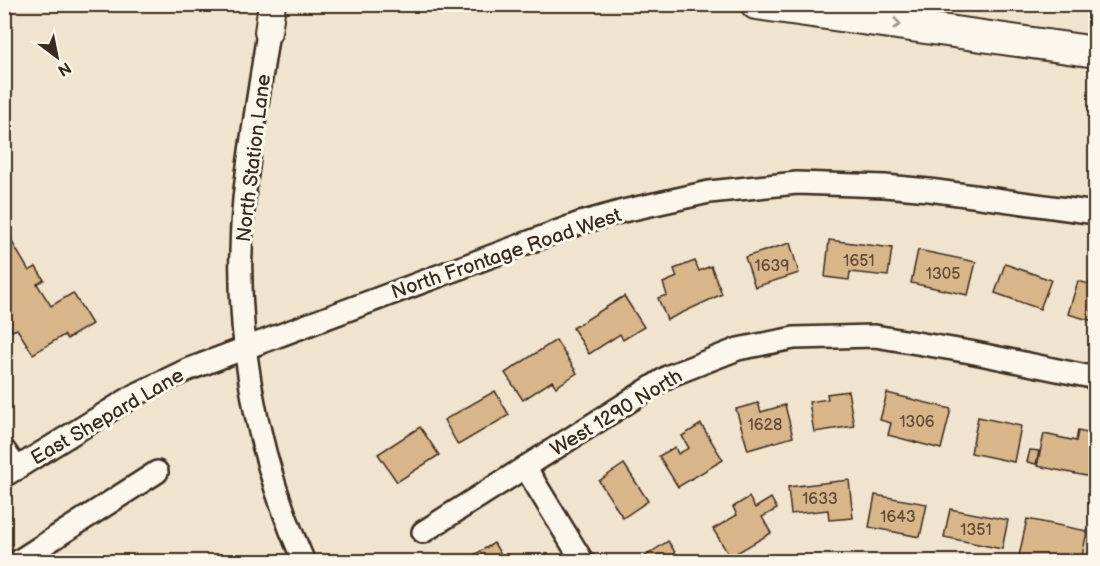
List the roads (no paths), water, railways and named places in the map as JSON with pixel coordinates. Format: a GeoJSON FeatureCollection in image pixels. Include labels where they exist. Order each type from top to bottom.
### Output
{"type":"FeatureCollection","features":[{"type":"Feature","properties":{"kind":"highway"},"geometry":{"type":"LineString","coordinates":[[756,4],[1095,52]]}},
{"type":"Feature","properties":{"kind":"street","name":"North Station Lane"},"geometry":{"type":"LineString","coordinates":[[270,16],[243,218],[242,278],[246,347],[252,398],[266,459],[280,503],[304,561]]}},
{"type":"Feature","properties":{"kind":"street","name":"North Frontage Road West"},"geometry":{"type":"LineString","coordinates":[[246,347],[580,223],[634,208],[709,192],[797,183],[841,184],[929,190],[1095,213]]}},
{"type":"Feature","properties":{"kind":"street","name":"West 1290 North"},"geometry":{"type":"LineString","coordinates":[[423,532],[669,376],[738,348],[794,338],[875,336],[970,352],[1095,378]]}},
{"type":"Feature","properties":{"kind":"street","name":"East Shepard Lane"},"geometry":{"type":"LineString","coordinates":[[10,472],[135,396],[187,370],[246,347]]}},
{"type":"Feature","properties":{"kind":"street"},"geometry":{"type":"LineString","coordinates":[[4,450],[10,472]]}},
{"type":"Feature","properties":{"kind":"street"},"geometry":{"type":"LineString","coordinates":[[525,467],[584,561]]}},
{"type":"Feature","properties":{"kind":"street"},"geometry":{"type":"LineString","coordinates":[[17,561],[157,472]]}}]}
